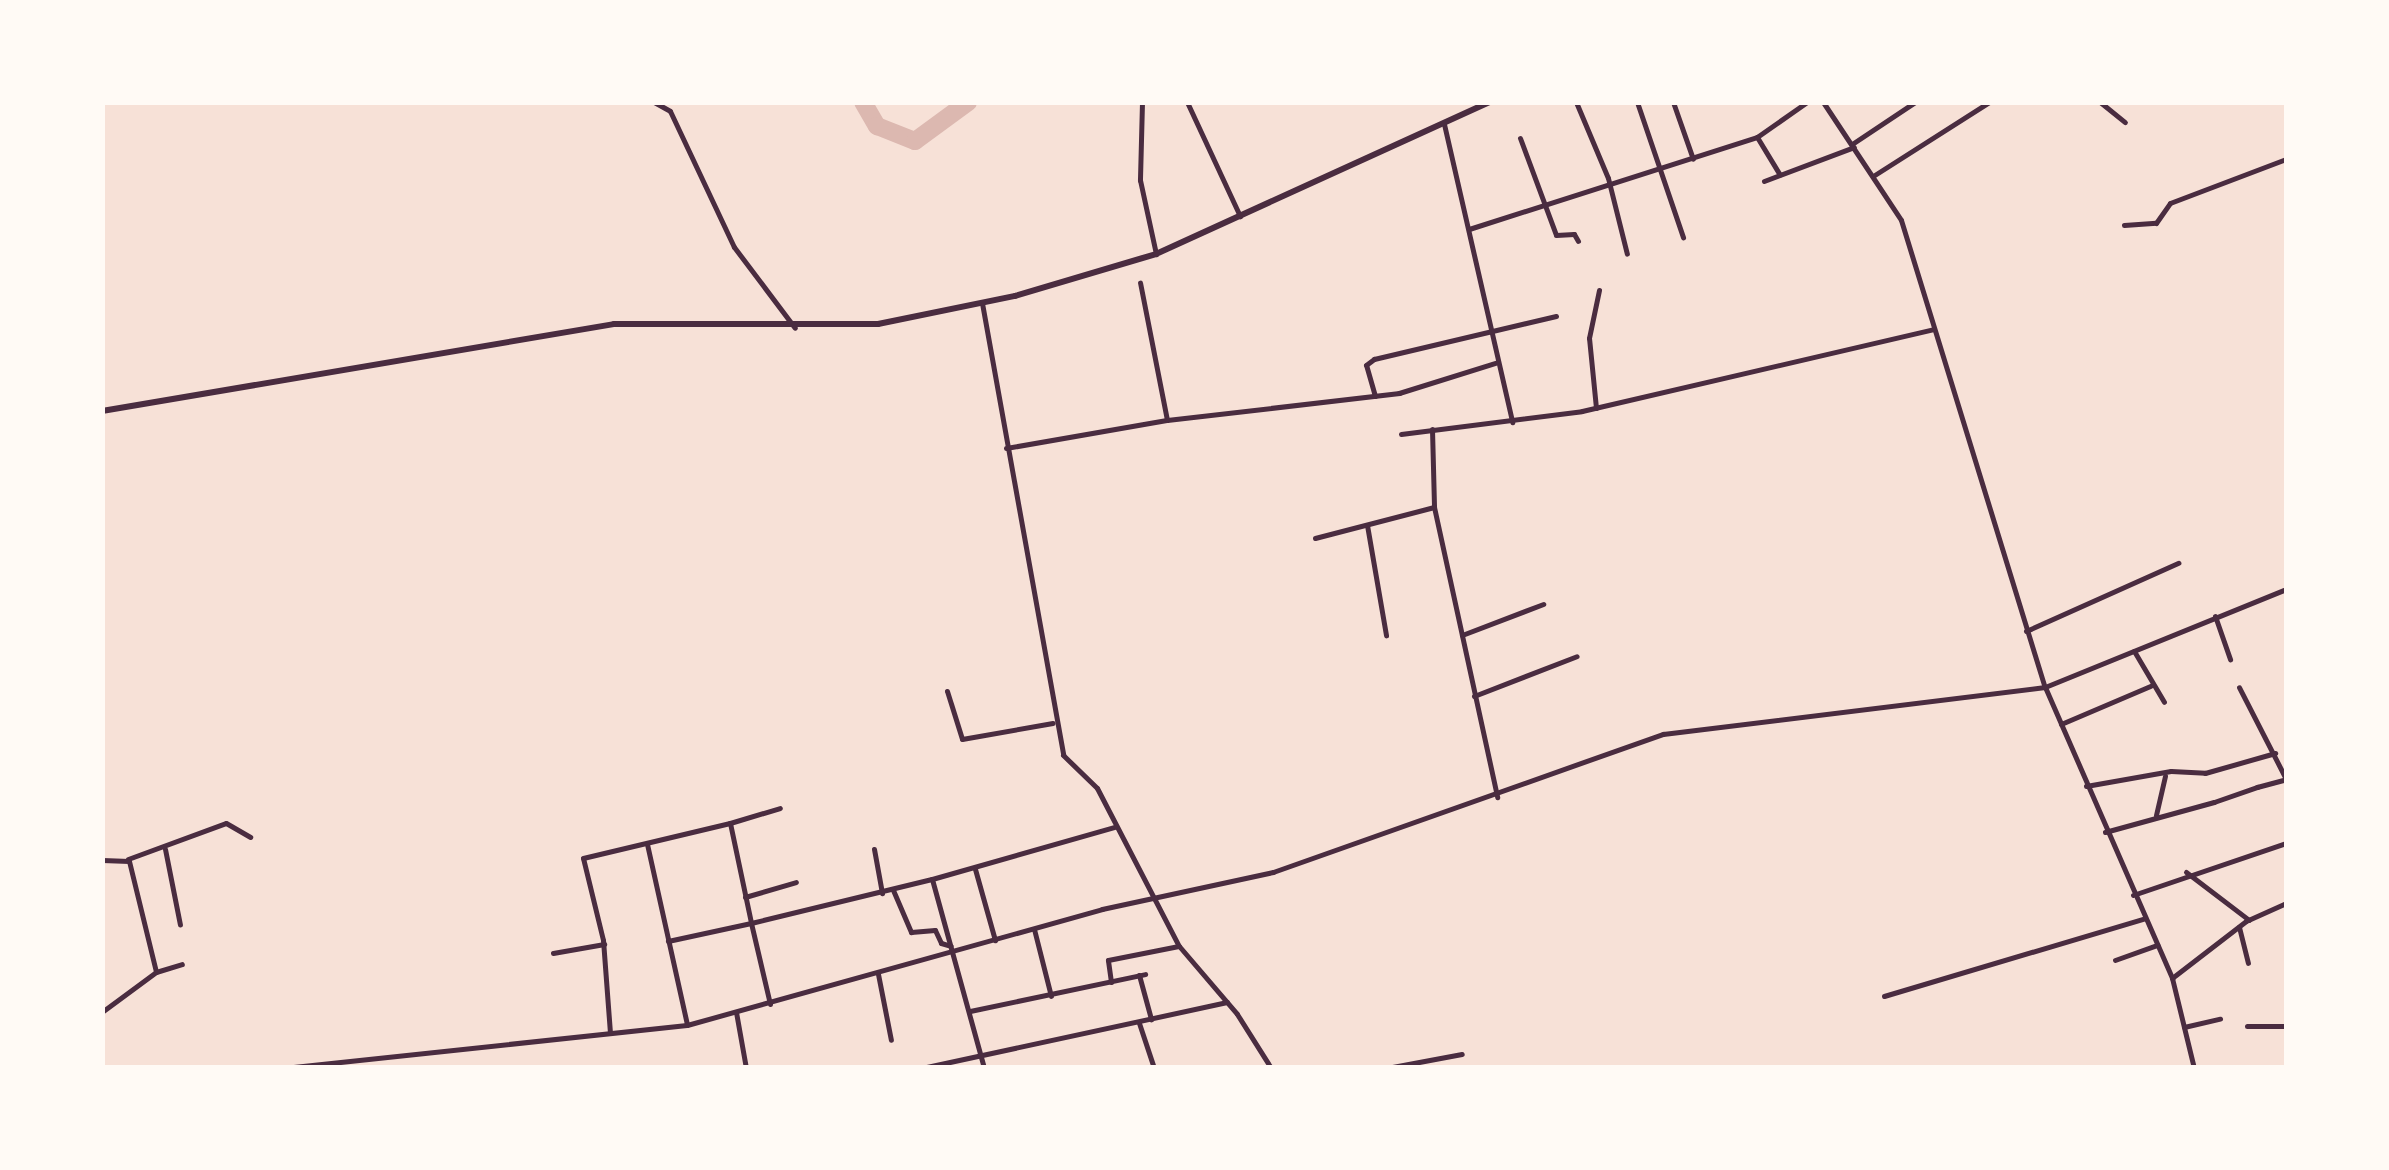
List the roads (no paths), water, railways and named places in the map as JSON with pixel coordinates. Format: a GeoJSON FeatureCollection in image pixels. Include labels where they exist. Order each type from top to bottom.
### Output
{"type":"FeatureCollection","features":[{"type":"Feature","properties":{"kind":"main road"},"geometry":{"type":"LineString","coordinates":[[102,411],[614,324],[795,328],[878,324],[982,304],[1073,283],[1156,254],[1490,102]]}},
{"type":"Feature","properties":{"kind":"street"},"geometry":{"type":"LineString","coordinates":[[654,102],[670,111],[734,247],[795,328]]}},
{"type":"Feature","properties":{"kind":"street"},"geometry":{"type":"LineString","coordinates":[[1142,102],[1140,180],[1156,254]]}},
{"type":"Feature","properties":{"kind":"street"},"geometry":{"type":"LineString","coordinates":[[1187,102],[1240,216]]}},
{"type":"Feature","properties":{"kind":"street"},"geometry":{"type":"LineString","coordinates":[[1576,102],[1610,187],[1626,254]]}},
{"type":"Feature","properties":{"kind":"street"},"geometry":{"type":"LineString","coordinates":[[1638,102],[1664,169],[1683,237]]}},
{"type":"Feature","properties":{"kind":"street"},"geometry":{"type":"LineString","coordinates":[[1673,102],[1693,159]]}},
{"type":"Feature","properties":{"kind":"street"},"geometry":{"type":"LineString","coordinates":[[1469,229],[1546,209],[1757,137],[1807,102]]}},
{"type":"Feature","properties":{"kind":"street"},"geometry":{"type":"LineString","coordinates":[[1823,102],[1902,220],[2045,687],[2132,895],[2172,978],[2194,1068]]}},
{"type":"Feature","properties":{"kind":"street"},"geometry":{"type":"LineString","coordinates":[[1764,181],[1853,146],[1915,102]]}},
{"type":"Feature","properties":{"kind":"street"},"geometry":{"type":"LineString","coordinates":[[1874,176],[1989,102]]}},
{"type":"Feature","properties":{"kind":"street"},"geometry":{"type":"LineString","coordinates":[[2100,102],[2125,122]]}},
{"type":"Feature","properties":{"kind":"street"},"geometry":{"type":"LineString","coordinates":[[1444,124],[1512,422]]}},
{"type":"Feature","properties":{"kind":"street"},"geometry":{"type":"LineString","coordinates":[[1444,124],[1490,334]]}},
{"type":"Feature","properties":{"kind":"street"},"geometry":{"type":"LineString","coordinates":[[1757,137],[1780,174]]}},
{"type":"Feature","properties":{"kind":"street"},"geometry":{"type":"LineString","coordinates":[[1520,138],[1556,235],[1574,234],[1578,241]]}},
{"type":"Feature","properties":{"kind":"street"},"geometry":{"type":"LineString","coordinates":[[2124,225],[2156,222],[2168,204],[2286,159]]}},
{"type":"Feature","properties":{"kind":"street"},"geometry":{"type":"LineString","coordinates":[[1140,283],[1168,420]]}},
{"type":"Feature","properties":{"kind":"street"},"geometry":{"type":"LineString","coordinates":[[1596,408],[1588,338],[1598,290]]}},
{"type":"Feature","properties":{"kind":"street"},"geometry":{"type":"LineString","coordinates":[[982,304],[1053,724],[1062,755],[1097,788],[1114,828],[1179,946],[1227,1002],[1271,1068]]}},
{"type":"Feature","properties":{"kind":"street"},"geometry":{"type":"LineString","coordinates":[[1375,396],[1366,365],[1374,359],[1556,316]]}},
{"type":"Feature","properties":{"kind":"street"},"geometry":{"type":"LineString","coordinates":[[1400,434],[1596,408],[1934,329]]}},
{"type":"Feature","properties":{"kind":"street"},"geometry":{"type":"LineString","coordinates":[[1006,448],[1168,420],[1375,396],[1496,363]]}},
{"type":"Feature","properties":{"kind":"street"},"geometry":{"type":"LineString","coordinates":[[1432,429],[1434,507],[1496,797]]}},
{"type":"Feature","properties":{"kind":"street"},"geometry":{"type":"LineString","coordinates":[[1315,538],[1434,507]]}},
{"type":"Feature","properties":{"kind":"street"},"geometry":{"type":"LineString","coordinates":[[1367,525],[1386,635]]}},
{"type":"Feature","properties":{"kind":"street"},"geometry":{"type":"LineString","coordinates":[[2026,631],[2178,563]]}},
{"type":"Feature","properties":{"kind":"street"},"geometry":{"type":"LineString","coordinates":[[284,1068],[687,1025],[878,974],[952,949],[1152,897],[1273,872],[1496,797],[1662,734],[2045,687],[2286,589]]}},
{"type":"Feature","properties":{"kind":"street"},"geometry":{"type":"LineString","coordinates":[[1461,635],[1543,604]]}},
{"type":"Feature","properties":{"kind":"street"},"geometry":{"type":"LineString","coordinates":[[2215,616],[2230,658]]}},
{"type":"Feature","properties":{"kind":"street"},"geometry":{"type":"LineString","coordinates":[[2134,652],[2146,688],[2164,702]]}},
{"type":"Feature","properties":{"kind":"street"},"geometry":{"type":"LineString","coordinates":[[1474,696],[1577,656]]}},
{"type":"Feature","properties":{"kind":"street"},"geometry":{"type":"LineString","coordinates":[[2105,832],[2286,779],[2240,687]]}},
{"type":"Feature","properties":{"kind":"street"},"geometry":{"type":"LineString","coordinates":[[2061,724],[2146,688]]}},
{"type":"Feature","properties":{"kind":"street"},"geometry":{"type":"LineString","coordinates":[[947,690],[962,739],[1053,724]]}},
{"type":"Feature","properties":{"kind":"street"},"geometry":{"type":"LineString","coordinates":[[2086,786],[2175,772],[2205,773],[2276,753]]}},
{"type":"Feature","properties":{"kind":"street"},"geometry":{"type":"LineString","coordinates":[[2160,816],[2165,776]]}},
{"type":"Feature","properties":{"kind":"street"},"geometry":{"type":"LineString","coordinates":[[610,1033],[604,944],[583,858],[780,808]]}},
{"type":"Feature","properties":{"kind":"street"},"geometry":{"type":"LineString","coordinates":[[730,823],[770,1004]]}},
{"type":"Feature","properties":{"kind":"street"},"geometry":{"type":"LineString","coordinates":[[102,860],[128,859],[166,849],[226,824],[250,837]]}},
{"type":"Feature","properties":{"kind":"street"},"geometry":{"type":"LineString","coordinates":[[668,941],[882,893],[1114,828]]}},
{"type":"Feature","properties":{"kind":"street"},"geometry":{"type":"LineString","coordinates":[[648,844],[687,1025]]}},
{"type":"Feature","properties":{"kind":"street"},"geometry":{"type":"LineString","coordinates":[[2132,895],[2184,873],[2286,844]]}},
{"type":"Feature","properties":{"kind":"street"},"geometry":{"type":"LineString","coordinates":[[166,849],[180,925]]}},
{"type":"Feature","properties":{"kind":"street"},"geometry":{"type":"LineString","coordinates":[[874,849],[882,893]]}},
{"type":"Feature","properties":{"kind":"street"},"geometry":{"type":"LineString","coordinates":[[128,859],[156,972]]}},
{"type":"Feature","properties":{"kind":"street"},"geometry":{"type":"LineString","coordinates":[[975,869],[994,940]]}},
{"type":"Feature","properties":{"kind":"street"},"geometry":{"type":"LineString","coordinates":[[2184,873],[2244,924],[2248,963]]}},
{"type":"Feature","properties":{"kind":"street"},"geometry":{"type":"LineString","coordinates":[[932,879],[984,1068]]}},
{"type":"Feature","properties":{"kind":"street"},"geometry":{"type":"LineString","coordinates":[[745,896],[796,882]]}},
{"type":"Feature","properties":{"kind":"street"},"geometry":{"type":"LineString","coordinates":[[893,890],[911,932],[935,930],[941,943],[952,949]]}},
{"type":"Feature","properties":{"kind":"street"},"geometry":{"type":"LineString","coordinates":[[2172,978],[2244,924],[2286,903]]}},
{"type":"Feature","properties":{"kind":"street"},"geometry":{"type":"LineString","coordinates":[[1884,996],[2145,918]]}},
{"type":"Feature","properties":{"kind":"street"},"geometry":{"type":"LineString","coordinates":[[1034,929],[1051,996]]}},
{"type":"Feature","properties":{"kind":"street"},"geometry":{"type":"LineString","coordinates":[[553,953],[604,944]]}},
{"type":"Feature","properties":{"kind":"street"},"geometry":{"type":"LineString","coordinates":[[2115,960],[2157,945]]}},
{"type":"Feature","properties":{"kind":"street"},"geometry":{"type":"LineString","coordinates":[[1111,982],[1108,960],[1179,946]]}},
{"type":"Feature","properties":{"kind":"street"},"geometry":{"type":"LineString","coordinates":[[102,1012],[156,972],[182,964]]}},
{"type":"Feature","properties":{"kind":"street"},"geometry":{"type":"LineString","coordinates":[[878,974],[891,1040]]}},
{"type":"Feature","properties":{"kind":"street"},"geometry":{"type":"LineString","coordinates":[[970,1011],[1142,974],[1151,1019]]}},
{"type":"Feature","properties":{"kind":"street"},"geometry":{"type":"LineString","coordinates":[[922,1068],[1227,1002]]}},
{"type":"Feature","properties":{"kind":"street"},"geometry":{"type":"LineString","coordinates":[[736,1012],[746,1068]]}},
{"type":"Feature","properties":{"kind":"street"},"geometry":{"type":"LineString","coordinates":[[2184,1027],[2220,1019]]}},
{"type":"Feature","properties":{"kind":"street"},"geometry":{"type":"LineString","coordinates":[[1138,1022],[1154,1068]]}},
{"type":"Feature","properties":{"kind":"street"},"geometry":{"type":"LineString","coordinates":[[2247,1026],[2286,1026]]}},
{"type":"Feature","properties":{"kind":"street"},"geometry":{"type":"LineString","coordinates":[[1387,1068],[1462,1054]]}},
{"type":"Feature","properties":{"kind":"waterway"},"geometry":{"type":"LineString","coordinates":[[863,102],[877,126],[915,141],[968,102]]}}]}
